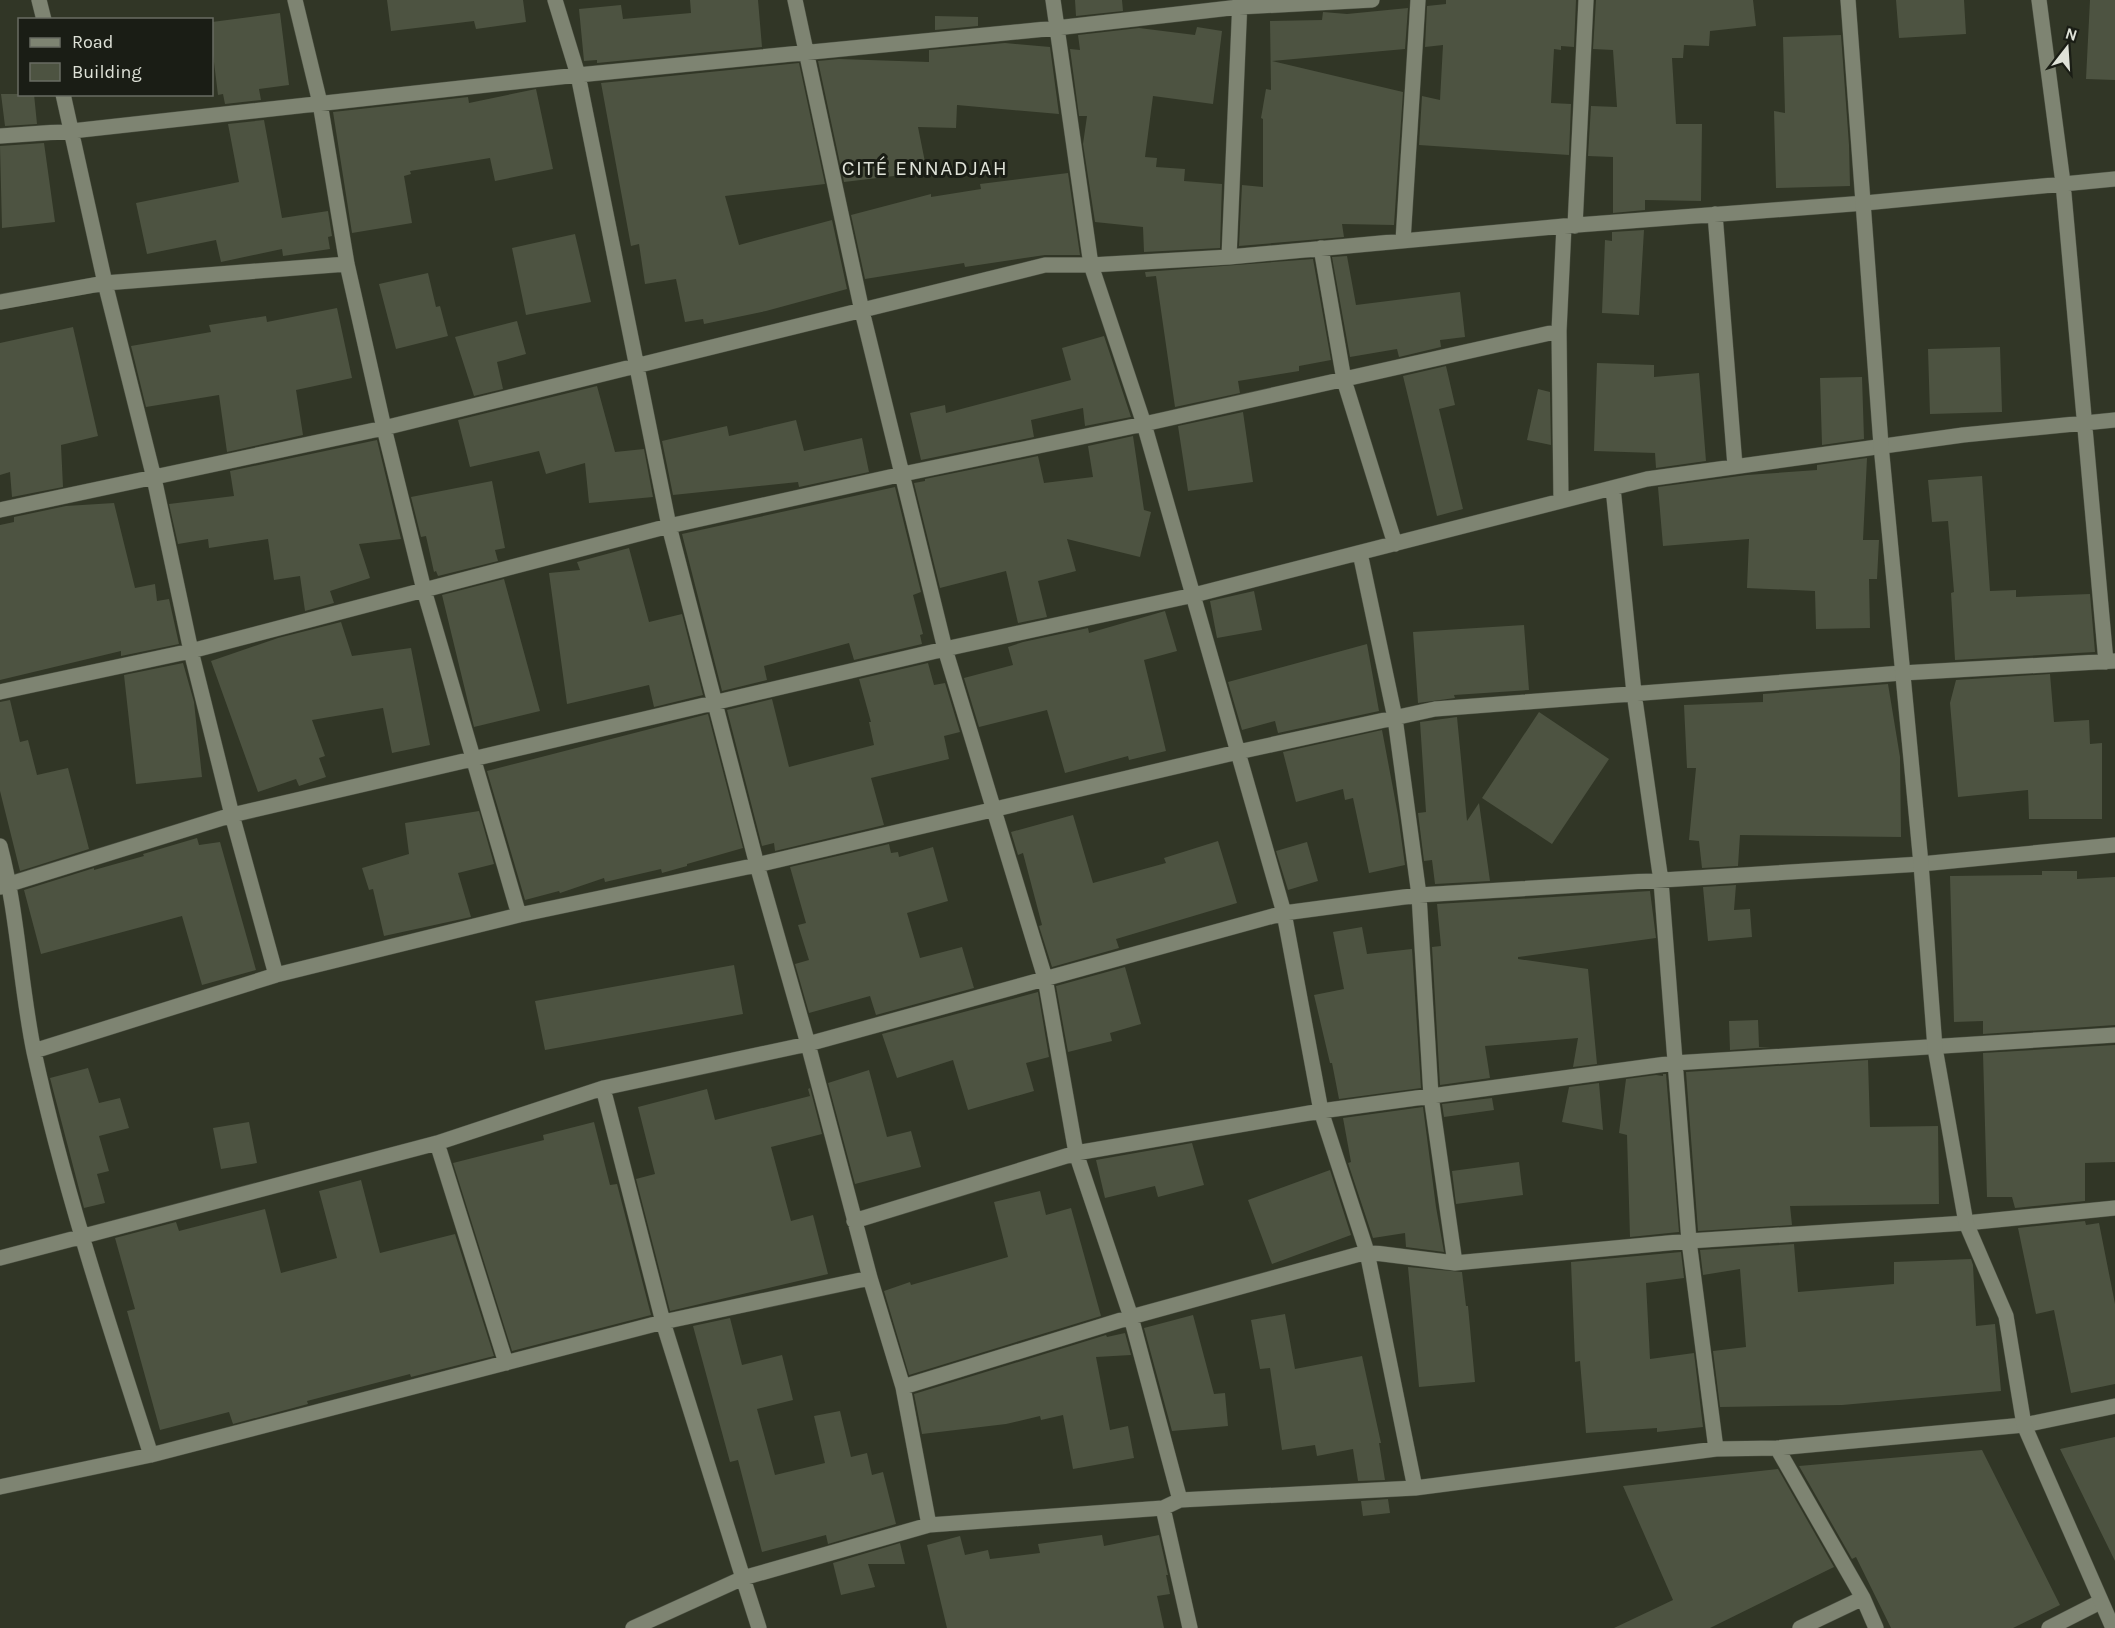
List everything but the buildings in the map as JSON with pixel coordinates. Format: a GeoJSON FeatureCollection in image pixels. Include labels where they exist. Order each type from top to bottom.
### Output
{"type":"FeatureCollection","features":[{"type":"Feature","properties":{"kind":"street"},"geometry":{"type":"LineString","coordinates":[[39,0],[44,18]]}},
{"type":"Feature","properties":{"kind":"street"},"geometry":{"type":"LineString","coordinates":[[295,0],[320,103],[347,264],[384,428],[424,590],[519,915]]}},
{"type":"Feature","properties":{"kind":"street"},"geometry":{"type":"LineString","coordinates":[[555,0],[578,75],[669,526],[757,865],[808,1044],[854,1221],[903,1387],[929,1525]]}},
{"type":"Feature","properties":{"kind":"street"},"geometry":{"type":"LineString","coordinates":[[795,0],[862,311],[945,649],[1045,978],[1076,1153],[1131,1317],[1180,1500]]}},
{"type":"Feature","properties":{"kind":"street"},"geometry":{"type":"LineString","coordinates":[[1053,0],[1090,265],[1144,424],[1284,913],[1321,1111],[1367,1252],[1415,1488]]}},
{"type":"Feature","properties":{"kind":"street"},"geometry":{"type":"LineString","coordinates":[[0,136],[72,131],[807,51],[1056,28],[1239,4],[1372,0]]}},
{"type":"Feature","properties":{"kind":"street"},"geometry":{"type":"LineString","coordinates":[[1402,241],[1418,0]]}},
{"type":"Feature","properties":{"kind":"street"},"geometry":{"type":"LineString","coordinates":[[1560,501],[1559,331],[1570,226],[1586,0]]}},
{"type":"Feature","properties":{"kind":"street"},"geometry":{"type":"LineString","coordinates":[[1848,0],[1881,445],[1921,864],[1935,1048],[1966,1223],[2006,1316],[2024,1425],[2113,1628]]}},
{"type":"Feature","properties":{"kind":"street"},"geometry":{"type":"LineString","coordinates":[[34,1051],[276,975],[519,915],[757,865],[1238,752],[1435,709],[1902,673],[2110,661],[2084,423],[2063,183],[2039,0]]}},
{"type":"Feature","properties":{"kind":"street"},"geometry":{"type":"LineString","coordinates":[[1229,257],[1239,4]]}},
{"type":"Feature","properties":{"kind":"street"},"geometry":{"type":"LineString","coordinates":[[63,96],[105,283],[154,478],[191,651],[276,975]]}},
{"type":"Feature","properties":{"kind":"street"},"geometry":{"type":"LineString","coordinates":[[0,510],[384,428],[1045,265],[1090,265],[1229,257],[1570,226],[1864,203],[2115,179]]}},
{"type":"Feature","properties":{"kind":"street"},"geometry":{"type":"LineString","coordinates":[[1715,214],[1735,466]]}},
{"type":"Feature","properties":{"kind":"street"},"geometry":{"type":"LineString","coordinates":[[1321,248],[1344,381],[1395,544]]}},
{"type":"Feature","properties":{"kind":"street"},"geometry":{"type":"LineString","coordinates":[[0,302],[105,283],[347,264]]}},
{"type":"Feature","properties":{"kind":"street"},"geometry":{"type":"LineString","coordinates":[[0,692],[191,651],[669,526],[1344,381],[1559,331]]}},
{"type":"Feature","properties":{"kind":"street"},"geometry":{"type":"LineString","coordinates":[[5,885],[232,814],[945,649],[1194,595],[1647,479],[1881,445],[2115,420]]}},
{"type":"Feature","properties":{"kind":"street"},"geometry":{"type":"LineString","coordinates":[[1612,488],[1634,693],[1661,881],[1689,1241],[1716,1449]]}},
{"type":"Feature","properties":{"kind":"street"},"geometry":{"type":"LineString","coordinates":[[1360,553],[1395,718],[1419,895],[1431,1096],[1455,1263]]}},
{"type":"Feature","properties":{"kind":"street"},"geometry":{"type":"LineString","coordinates":[[0,1258],[437,1143],[603,1088],[808,1044],[1284,913],[1419,895],[1921,864],[2115,845]]}},
{"type":"Feature","properties":{"kind":"street"},"geometry":{"type":"LineString","coordinates":[[0,846],[34,1051],[81,1238],[151,1455]]}},
{"type":"Feature","properties":{"kind":"street"},"geometry":{"type":"LineString","coordinates":[[854,1221],[1076,1153],[1321,1111],[1674,1063],[2115,1035]]}},
{"type":"Feature","properties":{"kind":"street"},"geometry":{"type":"LineString","coordinates":[[603,1088],[663,1322],[759,1628]]}},
{"type":"Feature","properties":{"kind":"street"},"geometry":{"type":"LineString","coordinates":[[437,1143],[506,1363]]}},
{"type":"Feature","properties":{"kind":"street"},"geometry":{"type":"LineString","coordinates":[[903,1387],[1131,1317],[1367,1252],[1455,1263],[1689,1241],[1966,1223],[2115,1208]]}},
{"type":"Feature","properties":{"kind":"street"},"geometry":{"type":"LineString","coordinates":[[0,1486],[151,1455],[663,1322],[870,1278]]}},
{"type":"Feature","properties":{"kind":"street"},"geometry":{"type":"LineString","coordinates":[[633,1628],[743,1578],[929,1525],[1163,1508],[1180,1500],[1415,1488],[1716,1449],[1777,1448],[2024,1425],[2115,1406]]}},
{"type":"Feature","properties":{"kind":"street"},"geometry":{"type":"LineString","coordinates":[[1777,1448],[1863,1598],[1876,1628]]}},
{"type":"Feature","properties":{"kind":"street"},"geometry":{"type":"LineString","coordinates":[[1163,1508],[1190,1628]]}},
{"type":"Feature","properties":{"kind":"street"},"geometry":{"type":"LineString","coordinates":[[1800,1628],[1863,1598]]}},
{"type":"Feature","properties":{"kind":"street"},"geometry":{"type":"LineString","coordinates":[[2049,1628],[2100,1602]]}},
{"type":"Feature","properties":{"kind":"district","name":"CITÉ ENNADJAH"},"geometry":{"type":"Point","coordinates":[925,168]}}]}
